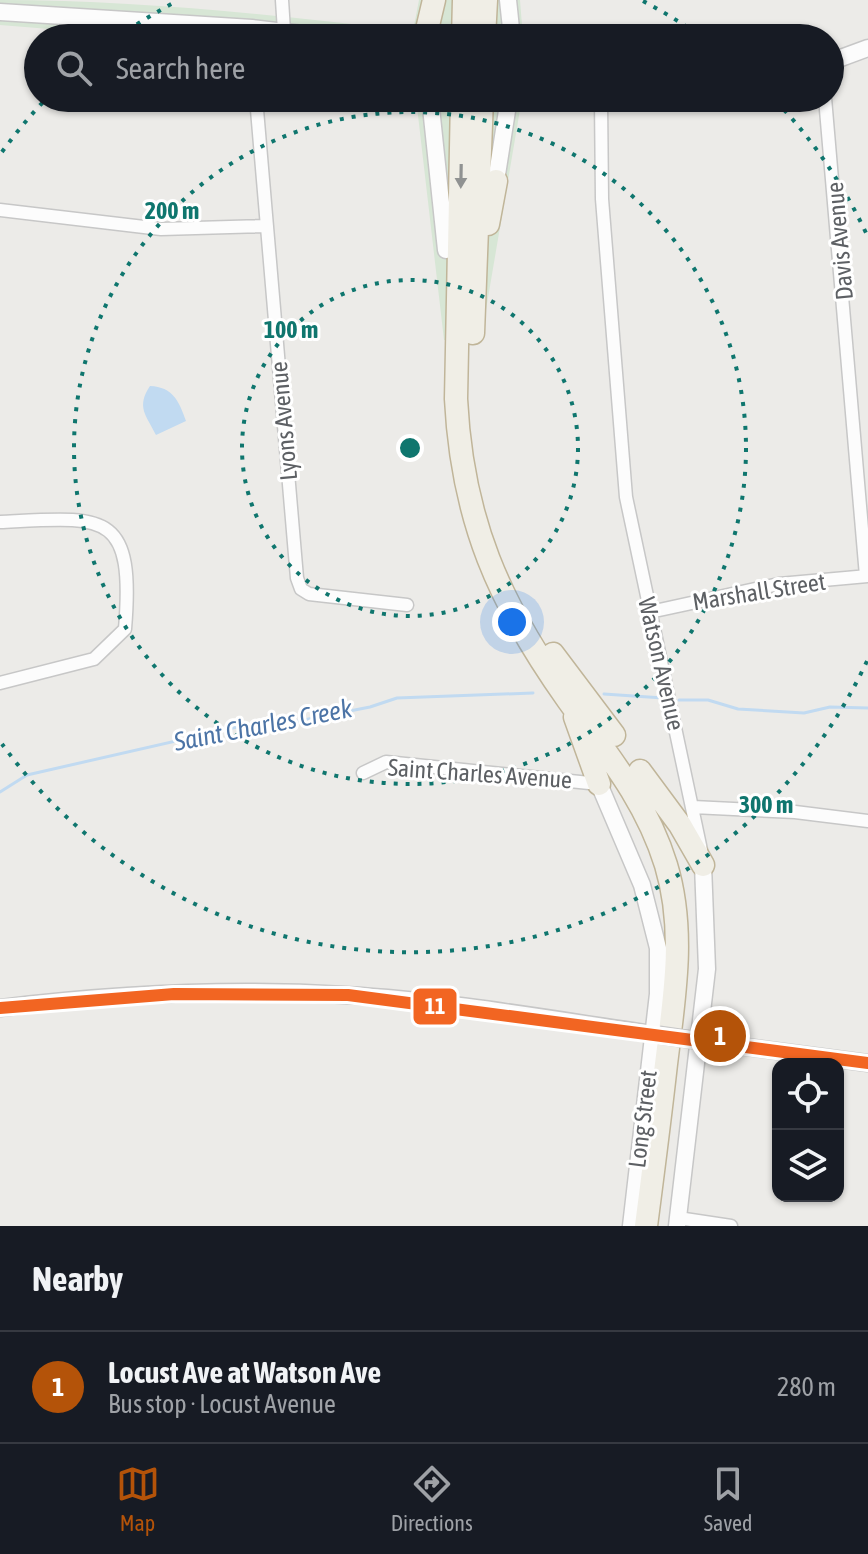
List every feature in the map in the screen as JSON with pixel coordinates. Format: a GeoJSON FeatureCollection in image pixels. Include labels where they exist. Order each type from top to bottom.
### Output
{"type":"FeatureCollection","features":[{"type":"Feature","properties":{"kind":"highway"},"geometry":{"type":"LineString","coordinates":[[428,24],[434,0]]}},
{"type":"Feature","properties":{"kind":"highway"},"geometry":{"type":"LineString","coordinates":[[463,24],[464,0]]}},
{"type":"Feature","properties":{"kind":"highway"},"geometry":{"type":"LineString","coordinates":[[485,24],[486,0]]}},
{"type":"Feature","properties":{"kind":"highway"},"geometry":{"type":"LineString","coordinates":[[462,112],[458,435],[477,533],[515,620],[571,704],[616,761],[646,812],[663,857],[673,898],[676,988],[646,1226]]}},
{"type":"Feature","properties":{"kind":"highway"},"geometry":{"type":"LineString","coordinates":[[481,112],[472,431],[480,484],[496,543],[539,633],[680,825],[703,865]]}},
{"type":"Feature","properties":{"kind":"highway"},"geometry":{"type":"LineString","coordinates":[[473,316],[496,181]]}},
{"type":"Feature","properties":{"kind":"highway"},"geometry":{"type":"LineString","coordinates":[[446,250],[457,348]]}},
{"type":"Feature","properties":{"kind":"highway"},"geometry":{"type":"LineString","coordinates":[[571,704],[599,784]]}},
{"type":"Feature","properties":{"kind":"highway"},"geometry":{"type":"LineString","coordinates":[[640,771],[674,842],[690,917],[690,988],[678,1098],[672,1223]]}},
{"type":"Feature","properties":{"kind":"street"},"geometry":{"type":"LineString","coordinates":[[282,0],[284,24]]}},
{"type":"Feature","properties":{"kind":"street"},"geometry":{"type":"LineString","coordinates":[[508,0],[511,24]]}},
{"type":"Feature","properties":{"kind":"street"},"geometry":{"type":"LineString","coordinates":[[0,12],[144,24]]}},
{"type":"Feature","properties":{"kind":"street"},"geometry":{"type":"LineString","coordinates":[[844,57],[868,48]]}},
{"type":"Feature","properties":{"kind":"street","name":"Lyons Avenue"},"geometry":{"type":"LineString","coordinates":[[257,112],[297,578],[301,589],[309,594],[407,605]]}},
{"type":"Feature","properties":{"kind":"street"},"geometry":{"type":"LineString","coordinates":[[431,112],[446,250]]}},
{"type":"Feature","properties":{"kind":"street"},"geometry":{"type":"LineString","coordinates":[[496,181],[507,112]]}},
{"type":"Feature","properties":{"kind":"street","name":"Watson Avenue"},"geometry":{"type":"LineString","coordinates":[[601,112],[602,199],[619,434],[629,522],[693,807],[703,865],[707,969],[672,1223]]}},
{"type":"Feature","properties":{"kind":"street","name":"Davis Avenue"},"geometry":{"type":"LineString","coordinates":[[826,112],[867,576]]}},
{"type":"Feature","properties":{"kind":"street"},"geometry":{"type":"LineString","coordinates":[[0,210],[161,229],[267,226]]}},
{"type":"Feature","properties":{"kind":"street"},"geometry":{"type":"LineString","coordinates":[[0,522],[94,521],[118,540],[129,582],[125,629],[94,659],[0,683]]}},
{"type":"Feature","properties":{"kind":"street","name":"Marshall Street"},"geometry":{"type":"LineString","coordinates":[[650,612],[779,584],[867,576]]}},
{"type":"Feature","properties":{"kind":"street","name":"Saint Charles Avenue"},"geometry":{"type":"LineString","coordinates":[[363,773],[386,762],[599,784]]}},
{"type":"Feature","properties":{"kind":"street","name":"Long Street"},"geometry":{"type":"LineString","coordinates":[[599,784],[633,860],[651,916],[659,969],[656,1034],[631,1226]]}},
{"type":"Feature","properties":{"kind":"street"},"geometry":{"type":"LineString","coordinates":[[693,807],[795,812],[868,821]]}},
{"type":"Feature","properties":{"kind":"street"},"geometry":{"type":"LineString","coordinates":[[0,1008],[114,997],[280,992],[405,1001],[868,1063]]}},
{"type":"Feature","properties":{"kind":"street"},"geometry":{"type":"LineString","coordinates":[[672,1223],[731,1226]]}},
{"type":"Feature","properties":{"kind":"green space"},"geometry":{"type":"Polygon","coordinates":[[[0,0],[155,6],[350,24],[24,24],[24,27],[0,25],[0,0]]]}},
{"type":"Feature","properties":{"kind":"green space"},"geometry":{"type":"Polygon","coordinates":[[[419,0],[520,0],[522,24],[414,24],[419,0]]]}},
{"type":"Feature","properties":{"kind":"green space"},"geometry":{"type":"Polygon","coordinates":[[[418,112],[520,112],[481,339],[444,340],[418,112]]]}},
{"type":"Feature","properties":{"kind":"water"},"geometry":{"type":"Polygon","coordinates":[[[150,386],[170,392],[186,421],[156,435],[143,405],[150,386]]]}},
{"type":"Feature","properties":{"kind":"waterway","name":"Saint Charles Creek"},"geometry":{"type":"LineString","coordinates":[[0,792],[27,775],[259,722],[278,725],[370,707],[397,698],[533,693]]}},
{"type":"Feature","properties":{"kind":"waterway","name":"Saint Charles Creek"},"geometry":{"type":"LineString","coordinates":[[604,694],[663,698]]}},
{"type":"Feature","properties":{"kind":"waterway","name":"Saint Charles Creek"},"geometry":{"type":"LineString","coordinates":[[679,700],[708,700],[738,709],[804,713],[830,707],[868,708]]}},
{"type":"Feature","properties":{"kind":"transit line","name":"11"},"geometry":{"type":"LineString","coordinates":[[0,1008],[174,994],[348,995],[868,1063]]}},
{"type":"Feature","properties":{"kind":"place","name":"Locust Ave at Watson Ave"},"geometry":{"type":"Point","coordinates":[720,1036]}}]}
